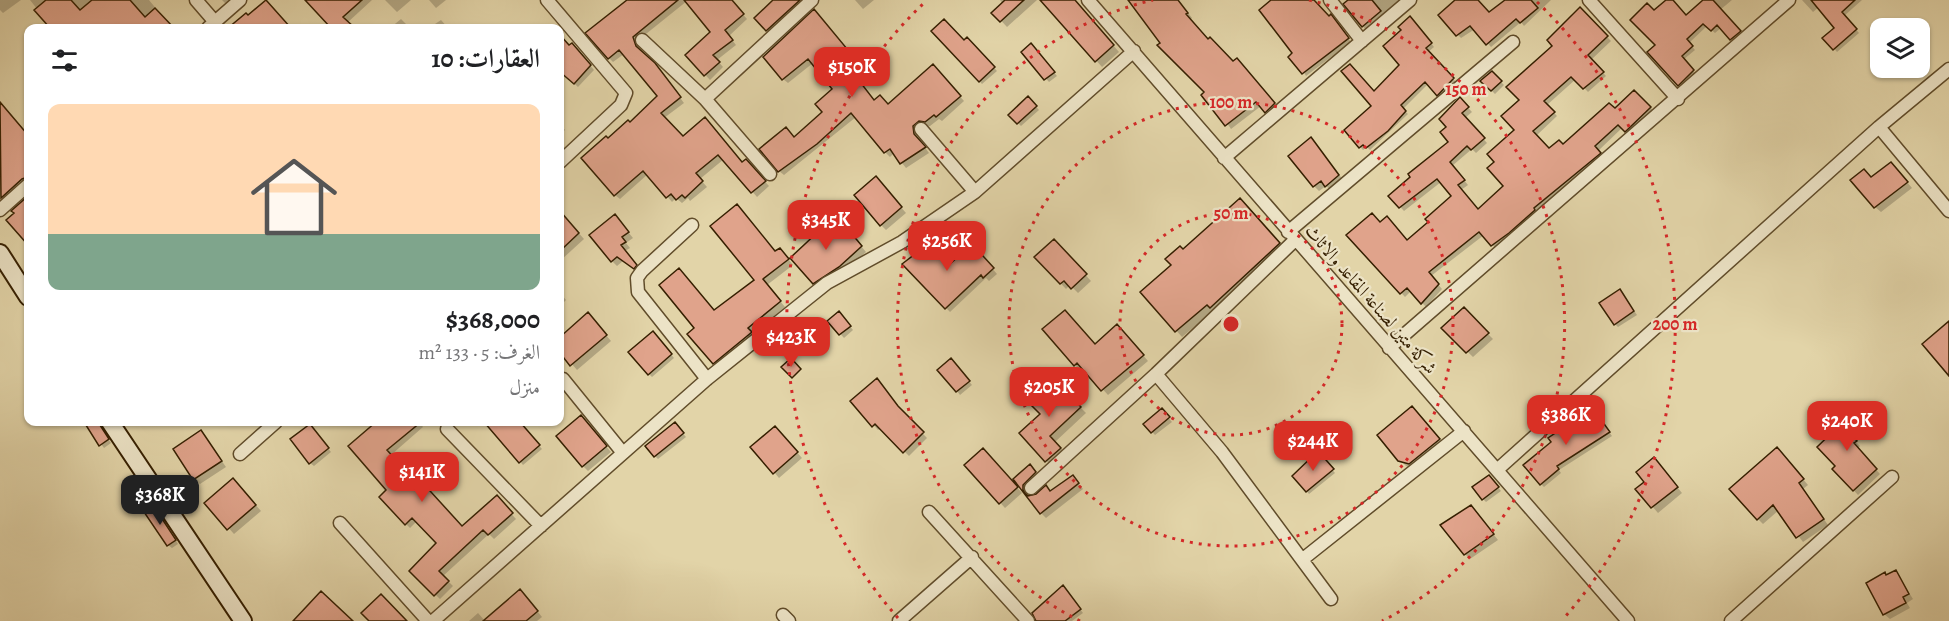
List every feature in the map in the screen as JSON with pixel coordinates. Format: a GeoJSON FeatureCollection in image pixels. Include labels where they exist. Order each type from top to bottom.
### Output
{"type":"FeatureCollection","features":[{"type":"Feature","properties":{"kind":"main road"},"geometry":{"type":"LineString","coordinates":[[0,253],[24,285]]}},
{"type":"Feature","properties":{"kind":"main road"},"geometry":{"type":"LineString","coordinates":[[113,426],[243,621]]}},
{"type":"Feature","properties":{"kind":"street"},"geometry":{"type":"LineString","coordinates":[[196,0],[210,24]]}},
{"type":"Feature","properties":{"kind":"street"},"geometry":{"type":"LineString","coordinates":[[212,24],[240,0]]}},
{"type":"Feature","properties":{"kind":"street"},"geometry":{"type":"LineString","coordinates":[[547,0],[626,93],[621,105],[564,158]]}},
{"type":"Feature","properties":{"kind":"street"},"geometry":{"type":"LineString","coordinates":[[705,99],[812,0]]}},
{"type":"Feature","properties":{"kind":"street","name":"شركة متين لصناعة المقاعد والاثاث"},"geometry":{"type":"LineString","coordinates":[[1088,0],[1628,621]]}},
{"type":"Feature","properties":{"kind":"street"},"geometry":{"type":"LineString","coordinates":[[1330,0],[1362,41]]}},
{"type":"Feature","properties":{"kind":"street"},"geometry":{"type":"LineString","coordinates":[[1224,158],[1410,0]]}},
{"type":"Feature","properties":{"kind":"street"},"geometry":{"type":"LineString","coordinates":[[1589,0],[1678,99]]}},
{"type":"Feature","properties":{"kind":"street"},"geometry":{"type":"LineString","coordinates":[[1389,348],[1678,99],[1789,0]]}},
{"type":"Feature","properties":{"kind":"street"},"geometry":{"type":"LineString","coordinates":[[642,40],[705,99],[770,174]]}},
{"type":"Feature","properties":{"kind":"street"},"geometry":{"type":"LineString","coordinates":[[1031,488],[1156,374],[1291,236],[1512,42]]}},
{"type":"Feature","properties":{"kind":"street"},"geometry":{"type":"LineString","coordinates":[[433,621],[707,379],[827,283],[902,242],[975,192],[1134,51]]}},
{"type":"Feature","properties":{"kind":"street"},"geometry":{"type":"LineString","coordinates":[[1497,470],[1879,128],[1949,69]]}},
{"type":"Feature","properties":{"kind":"street"},"geometry":{"type":"LineString","coordinates":[[1879,128],[1949,211]]}},
{"type":"Feature","properties":{"kind":"street"},"geometry":{"type":"LineString","coordinates":[[921,129],[975,192]]}},
{"type":"Feature","properties":{"kind":"street"},"geometry":{"type":"LineString","coordinates":[[0,210],[24,189]]}},
{"type":"Feature","properties":{"kind":"street"},"geometry":{"type":"LineString","coordinates":[[692,225],[642,270],[637,278],[638,292],[707,379]]}},
{"type":"Feature","properties":{"kind":"street"},"geometry":{"type":"LineString","coordinates":[[1156,374],[1222,452],[1331,599]]}},
{"type":"Feature","properties":{"kind":"street"},"geometry":{"type":"LineString","coordinates":[[564,380],[623,453]]}},
{"type":"Feature","properties":{"kind":"street"},"geometry":{"type":"LineString","coordinates":[[240,454],[272,426]]}},
{"type":"Feature","properties":{"kind":"street"},"geometry":{"type":"LineString","coordinates":[[447,429],[541,526]]}},
{"type":"Feature","properties":{"kind":"street"},"geometry":{"type":"LineString","coordinates":[[1303,559],[1464,431]]}},
{"type":"Feature","properties":{"kind":"street"},"geometry":{"type":"LineString","coordinates":[[1731,621],[1892,477]]}},
{"type":"Feature","properties":{"kind":"street"},"geometry":{"type":"LineString","coordinates":[[929,512],[1028,621]]}},
{"type":"Feature","properties":{"kind":"street"},"geometry":{"type":"LineString","coordinates":[[340,523],[428,621]]}},
{"type":"Feature","properties":{"kind":"street"},"geometry":{"type":"LineString","coordinates":[[899,621],[972,557]]}},
{"type":"Feature","properties":{"kind":"building"},"geometry":{"type":"Polygon","coordinates":[[[46,0],[71,0],[80,10],[92,0],[130,0],[145,17],[155,8],[170,24],[46,24],[34,10],[46,0]]]}},
{"type":"Feature","properties":{"kind":"building"},"geometry":{"type":"Polygon","coordinates":[[[266,0],[287,24],[233,24],[246,13],[248,15],[266,0]]]}},
{"type":"Feature","properties":{"kind":"building"},"geometry":{"type":"Polygon","coordinates":[[[305,0],[362,0],[343,17],[351,24],[327,24],[305,0]]]}},
{"type":"Feature","properties":{"kind":"building"},"geometry":{"type":"Polygon","coordinates":[[[627,0],[678,0],[633,37],[636,46],[655,63],[681,97],[661,113],[683,136],[705,117],[742,162],[746,159],[766,181],[751,193],[718,155],[696,173],[703,181],[685,198],[682,195],[676,200],[671,194],[666,198],[643,171],[614,196],[581,158],[606,136],[608,138],[628,120],[630,122],[657,96],[619,50],[608,59],[585,33],[627,0]]]}},
{"type":"Feature","properties":{"kind":"building"},"geometry":{"type":"Polygon","coordinates":[[[684,0],[732,0],[744,14],[725,30],[733,40],[713,55],[720,62],[704,76],[685,55],[710,32],[684,0]]]}},
{"type":"Feature","properties":{"kind":"building"},"geometry":{"type":"Polygon","coordinates":[[[773,0],[800,0],[766,31],[754,18],[773,0]]]}},
{"type":"Feature","properties":{"kind":"building"},"geometry":{"type":"Polygon","coordinates":[[[1005,0],[1024,0],[1000,22],[991,13],[1005,0]]]}},
{"type":"Feature","properties":{"kind":"building"},"geometry":{"type":"Polygon","coordinates":[[[1040,0],[1075,0],[1114,45],[1095,62],[1040,0]]]}},
{"type":"Feature","properties":{"kind":"building"},"geometry":{"type":"Polygon","coordinates":[[[1128,0],[1178,0],[1188,13],[1186,14],[1208,39],[1210,37],[1233,61],[1237,58],[1275,103],[1265,113],[1256,102],[1225,126],[1201,95],[1204,92],[1157,45],[1160,43],[1128,0]]]}},
{"type":"Feature","properties":{"kind":"building"},"geometry":{"type":"Polygon","coordinates":[[[1271,0],[1314,0],[1329,16],[1331,14],[1349,38],[1302,74],[1288,57],[1292,53],[1259,10],[1271,0]]]}},
{"type":"Feature","properties":{"kind":"building"},"geometry":{"type":"Polygon","coordinates":[[[1348,0],[1372,0],[1381,11],[1362,27],[1343,4],[1348,0]]]}},
{"type":"Feature","properties":{"kind":"building"},"geometry":{"type":"Polygon","coordinates":[[[1455,0],[1478,0],[1489,12],[1505,0],[1531,0],[1538,8],[1520,23],[1516,19],[1486,45],[1470,26],[1456,36],[1438,15],[1455,0]]]}},
{"type":"Feature","properties":{"kind":"building"},"geometry":{"type":"Polygon","coordinates":[[[1666,0],[1673,0],[1686,15],[1703,0],[1713,0],[1741,31],[1730,40],[1717,25],[1711,31],[1703,24],[1687,39],[1693,46],[1682,56],[1694,70],[1678,86],[1647,52],[1655,45],[1630,20],[1647,3],[1654,10],[1666,0]]]}},
{"type":"Feature","properties":{"kind":"building"},"geometry":{"type":"Polygon","coordinates":[[[1811,0],[1855,0],[1842,12],[1857,29],[1833,50],[1822,38],[1834,28],[1811,0]]]}},
{"type":"Feature","properties":{"kind":"building"},"geometry":{"type":"Polygon","coordinates":[[[1580,7],[1608,36],[1588,55],[1604,72],[1583,89],[1571,77],[1544,101],[1555,112],[1533,131],[1549,148],[1559,140],[1563,144],[1609,103],[1615,108],[1634,90],[1651,107],[1625,132],[1618,125],[1595,146],[1601,153],[1534,208],[1535,210],[1509,233],[1491,246],[1479,232],[1429,272],[1439,284],[1421,304],[1407,288],[1400,294],[1346,235],[1372,213],[1380,222],[1387,216],[1407,240],[1428,222],[1425,219],[1451,196],[1437,179],[1399,208],[1388,196],[1410,177],[1408,174],[1448,142],[1440,132],[1446,127],[1439,119],[1460,97],[1469,107],[1462,113],[1485,138],[1471,150],[1467,146],[1450,162],[1465,180],[1458,185],[1478,209],[1503,186],[1487,168],[1494,162],[1487,154],[1514,130],[1501,116],[1519,100],[1506,87],[1552,46],[1547,40],[1580,7]]]}},
{"type":"Feature","properties":{"kind":"building"},"geometry":{"type":"Polygon","coordinates":[[[814,9],[848,50],[840,56],[874,100],[880,95],[888,104],[933,64],[961,96],[936,117],[934,115],[925,122],[919,121],[913,126],[914,134],[926,147],[900,164],[890,149],[884,153],[851,113],[817,144],[778,172],[759,149],[786,127],[794,137],[822,112],[815,104],[832,89],[808,59],[782,80],[763,57],[814,9]]]}},
{"type":"Feature","properties":{"kind":"building"},"geometry":{"type":"Polygon","coordinates":[[[1410,16],[1432,43],[1426,48],[1454,78],[1437,96],[1425,82],[1401,105],[1406,111],[1388,131],[1366,148],[1363,145],[1359,148],[1344,130],[1371,106],[1341,71],[1350,64],[1374,91],[1399,65],[1383,46],[1401,30],[1398,27],[1410,16]]]}},
{"type":"Feature","properties":{"kind":"building"},"geometry":{"type":"Polygon","coordinates":[[[944,19],[964,40],[967,37],[995,67],[979,82],[931,31],[944,19]]]}},
{"type":"Feature","properties":{"kind":"building"},"geometry":{"type":"Polygon","coordinates":[[[564,39],[569,45],[572,43],[591,65],[574,84],[564,75],[564,39]]]}},
{"type":"Feature","properties":{"kind":"building"},"geometry":{"type":"Polygon","coordinates":[[[1031,43],[1055,72],[1044,80],[1021,52],[1031,43]]]}},
{"type":"Feature","properties":{"kind":"building"},"geometry":{"type":"Polygon","coordinates":[[[1492,71],[1502,81],[1491,91],[1480,81],[1492,71]]]}},
{"type":"Feature","properties":{"kind":"building"},"geometry":{"type":"Polygon","coordinates":[[[1028,96],[1037,106],[1017,124],[1008,115],[1028,96]]]}},
{"type":"Feature","properties":{"kind":"building"},"geometry":{"type":"Polygon","coordinates":[[[0,102],[24,130],[24,178],[1,198],[0,102]]]}},
{"type":"Feature","properties":{"kind":"building"},"geometry":{"type":"Polygon","coordinates":[[[1311,137],[1339,175],[1325,187],[1321,181],[1313,187],[1288,156],[1311,137]]]}},
{"type":"Feature","properties":{"kind":"building"},"geometry":{"type":"Polygon","coordinates":[[[1891,162],[1908,182],[1874,208],[1850,180],[1864,169],[1871,177],[1891,162]]]}},
{"type":"Feature","properties":{"kind":"building"},"geometry":{"type":"Polygon","coordinates":[[[876,176],[902,207],[880,226],[854,195],[876,176]]]}},
{"type":"Feature","properties":{"kind":"building"},"geometry":{"type":"Polygon","coordinates":[[[1240,198],[1280,243],[1210,308],[1207,305],[1175,332],[1140,292],[1171,265],[1165,259],[1180,246],[1183,249],[1240,198]]]}},
{"type":"Feature","properties":{"kind":"building"},"geometry":{"type":"Polygon","coordinates":[[[24,200],[24,240],[6,220],[14,213],[11,211],[24,200]]]}},
{"type":"Feature","properties":{"kind":"building"},"geometry":{"type":"Polygon","coordinates":[[[737,204],[775,251],[780,248],[789,259],[763,279],[781,301],[748,328],[752,332],[713,364],[687,334],[694,328],[659,285],[679,268],[714,310],[754,280],[710,226],[737,204]]]}},
{"type":"Feature","properties":{"kind":"building"},"geometry":{"type":"Polygon","coordinates":[[[615,214],[629,232],[622,237],[626,242],[621,245],[637,265],[634,269],[617,257],[611,262],[589,235],[615,214]]]}},
{"type":"Feature","properties":{"kind":"building"},"geometry":{"type":"Polygon","coordinates":[[[836,215],[862,246],[839,267],[813,284],[790,258],[836,215]]]}},
{"type":"Feature","properties":{"kind":"building"},"geometry":{"type":"Polygon","coordinates":[[[564,216],[579,233],[564,247],[564,216]]]}},
{"type":"Feature","properties":{"kind":"building"},"geometry":{"type":"Polygon","coordinates":[[[1054,239],[1087,274],[1071,289],[1064,281],[1060,284],[1034,257],[1054,239]]]}},
{"type":"Feature","properties":{"kind":"building"},"geometry":{"type":"Polygon","coordinates":[[[932,241],[950,264],[972,244],[994,268],[983,278],[981,275],[945,309],[902,264],[932,241]]]}},
{"type":"Feature","properties":{"kind":"building"},"geometry":{"type":"Polygon","coordinates":[[[1620,289],[1634,311],[1614,325],[1599,303],[1620,289]]]}},
{"type":"Feature","properties":{"kind":"building"},"geometry":{"type":"Polygon","coordinates":[[[1464,307],[1489,333],[1466,353],[1441,328],[1464,307]]]}},
{"type":"Feature","properties":{"kind":"building"},"geometry":{"type":"Polygon","coordinates":[[[1065,310],[1095,344],[1117,324],[1144,355],[1101,391],[1077,363],[1074,366],[1042,329],[1065,310]]]}},
{"type":"Feature","properties":{"kind":"building"},"geometry":{"type":"Polygon","coordinates":[[[839,311],[851,326],[839,335],[827,321],[839,311]]]}},
{"type":"Feature","properties":{"kind":"building"},"geometry":{"type":"Polygon","coordinates":[[[588,312],[607,335],[570,366],[564,358],[564,333],[588,312]]]}},
{"type":"Feature","properties":{"kind":"building"},"geometry":{"type":"Polygon","coordinates":[[[1949,321],[1949,376],[1922,344],[1949,321]]]}},
{"type":"Feature","properties":{"kind":"building"},"geometry":{"type":"Polygon","coordinates":[[[653,331],[672,354],[648,375],[628,352],[653,331]]]}},
{"type":"Feature","properties":{"kind":"building"},"geometry":{"type":"Polygon","coordinates":[[[791,358],[801,369],[792,378],[781,367],[791,358]]]}},
{"type":"Feature","properties":{"kind":"building"},"geometry":{"type":"Polygon","coordinates":[[[951,358],[970,381],[956,392],[937,370],[951,358]]]}},
{"type":"Feature","properties":{"kind":"building"},"geometry":{"type":"Polygon","coordinates":[[[1052,377],[1081,407],[1050,436],[1061,448],[1045,462],[1019,433],[1040,414],[1027,401],[1052,377]]]}},
{"type":"Feature","properties":{"kind":"building"},"geometry":{"type":"Polygon","coordinates":[[[877,378],[898,406],[924,432],[903,453],[875,424],[872,427],[850,401],[877,378]]]}},
{"type":"Feature","properties":{"kind":"building"},"geometry":{"type":"Polygon","coordinates":[[[1412,406],[1440,439],[1409,464],[1398,461],[1377,435],[1412,406]]]}},
{"type":"Feature","properties":{"kind":"building"},"geometry":{"type":"Polygon","coordinates":[[[1162,408],[1170,417],[1151,433],[1143,424],[1162,408]]]}},
{"type":"Feature","properties":{"kind":"building"},"geometry":{"type":"Polygon","coordinates":[[[1847,408],[1862,426],[1851,435],[1857,441],[1854,443],[1877,469],[1853,491],[1832,469],[1835,466],[1817,447],[1842,423],[1837,417],[1847,408]]]}},
{"type":"Feature","properties":{"kind":"building"},"geometry":{"type":"Polygon","coordinates":[[[1594,410],[1610,432],[1557,466],[1559,469],[1540,485],[1523,465],[1551,442],[1548,438],[1569,424],[1571,427],[1594,410]]]}},
{"type":"Feature","properties":{"kind":"building"},"geometry":{"type":"Polygon","coordinates":[[[581,415],[607,446],[582,467],[556,436],[581,415]]]}},
{"type":"Feature","properties":{"kind":"building"},"geometry":{"type":"Polygon","coordinates":[[[675,422],[684,433],[654,457],[645,446],[675,422]]]}},
{"type":"Feature","properties":{"kind":"building"},"geometry":{"type":"Polygon","coordinates":[[[86,426],[101,426],[109,439],[99,446],[86,426]]]}},
{"type":"Feature","properties":{"kind":"building"},"geometry":{"type":"Polygon","coordinates":[[[307,426],[312,426],[329,448],[309,464],[290,439],[307,426]]]}},
{"type":"Feature","properties":{"kind":"building"},"geometry":{"type":"Polygon","coordinates":[[[371,426],[416,426],[387,450],[408,473],[411,470],[462,526],[497,495],[513,513],[488,535],[483,530],[439,571],[449,581],[434,596],[409,571],[436,543],[412,518],[405,525],[379,497],[386,490],[348,446],[371,426]]]}},
{"type":"Feature","properties":{"kind":"building"},"geometry":{"type":"Polygon","coordinates":[[[487,426],[523,426],[540,445],[519,463],[487,426]]]}},
{"type":"Feature","properties":{"kind":"building"},"geometry":{"type":"Polygon","coordinates":[[[775,426],[798,452],[773,474],[750,447],[775,426]]]}},
{"type":"Feature","properties":{"kind":"building"},"geometry":{"type":"Polygon","coordinates":[[[201,430],[222,461],[193,480],[173,449],[201,430]]]}},
{"type":"Feature","properties":{"kind":"building"},"geometry":{"type":"Polygon","coordinates":[[[1777,447],[1804,479],[1799,483],[1824,519],[1796,538],[1773,505],[1757,520],[1729,489],[1777,447]]]}},
{"type":"Feature","properties":{"kind":"building"},"geometry":{"type":"Polygon","coordinates":[[[983,448],[1018,487],[999,504],[964,465],[983,448]]]}},
{"type":"Feature","properties":{"kind":"building"},"geometry":{"type":"Polygon","coordinates":[[[1318,451],[1334,469],[1306,492],[1292,476],[1318,451]]]}},
{"type":"Feature","properties":{"kind":"building"},"geometry":{"type":"Polygon","coordinates":[[[1654,457],[1678,487],[1651,508],[1635,489],[1644,482],[1636,472],[1654,457]]]}},
{"type":"Feature","properties":{"kind":"building"},"geometry":{"type":"Polygon","coordinates":[[[1030,464],[1036,472],[1023,485],[1023,490],[1028,496],[1036,494],[1046,485],[1050,491],[1073,475],[1079,483],[1040,514],[1013,479],[1030,464]]]}},
{"type":"Feature","properties":{"kind":"building"},"geometry":{"type":"Polygon","coordinates":[[[1489,475],[1499,487],[1482,500],[1472,487],[1489,475]]]}},
{"type":"Feature","properties":{"kind":"building"},"geometry":{"type":"Polygon","coordinates":[[[233,478],[256,505],[227,530],[204,503],[233,478]]]}},
{"type":"Feature","properties":{"kind":"building"},"geometry":{"type":"Polygon","coordinates":[[[153,505],[176,540],[167,546],[144,512],[153,505]]]}},
{"type":"Feature","properties":{"kind":"building"},"geometry":{"type":"Polygon","coordinates":[[[1471,505],[1494,534],[1464,555],[1440,525],[1471,505]]]}},
{"type":"Feature","properties":{"kind":"building"},"geometry":{"type":"Polygon","coordinates":[[[1896,570],[1909,594],[1903,597],[1906,603],[1883,615],[1866,583],[1885,572],[1886,575],[1896,570]]]}},
{"type":"Feature","properties":{"kind":"building"},"geometry":{"type":"Polygon","coordinates":[[[1063,585],[1081,609],[1065,621],[1036,621],[1032,613],[1063,585]]]}},
{"type":"Feature","properties":{"kind":"building"},"geometry":{"type":"Polygon","coordinates":[[[520,589],[538,611],[526,621],[483,621],[520,589]]]}},
{"type":"Feature","properties":{"kind":"building"},"geometry":{"type":"Polygon","coordinates":[[[321,591],[353,621],[293,621],[321,591]]]}},
{"type":"Feature","properties":{"kind":"building"},"geometry":{"type":"Polygon","coordinates":[[[381,594],[407,621],[369,621],[361,613],[381,594]]]}}]}
